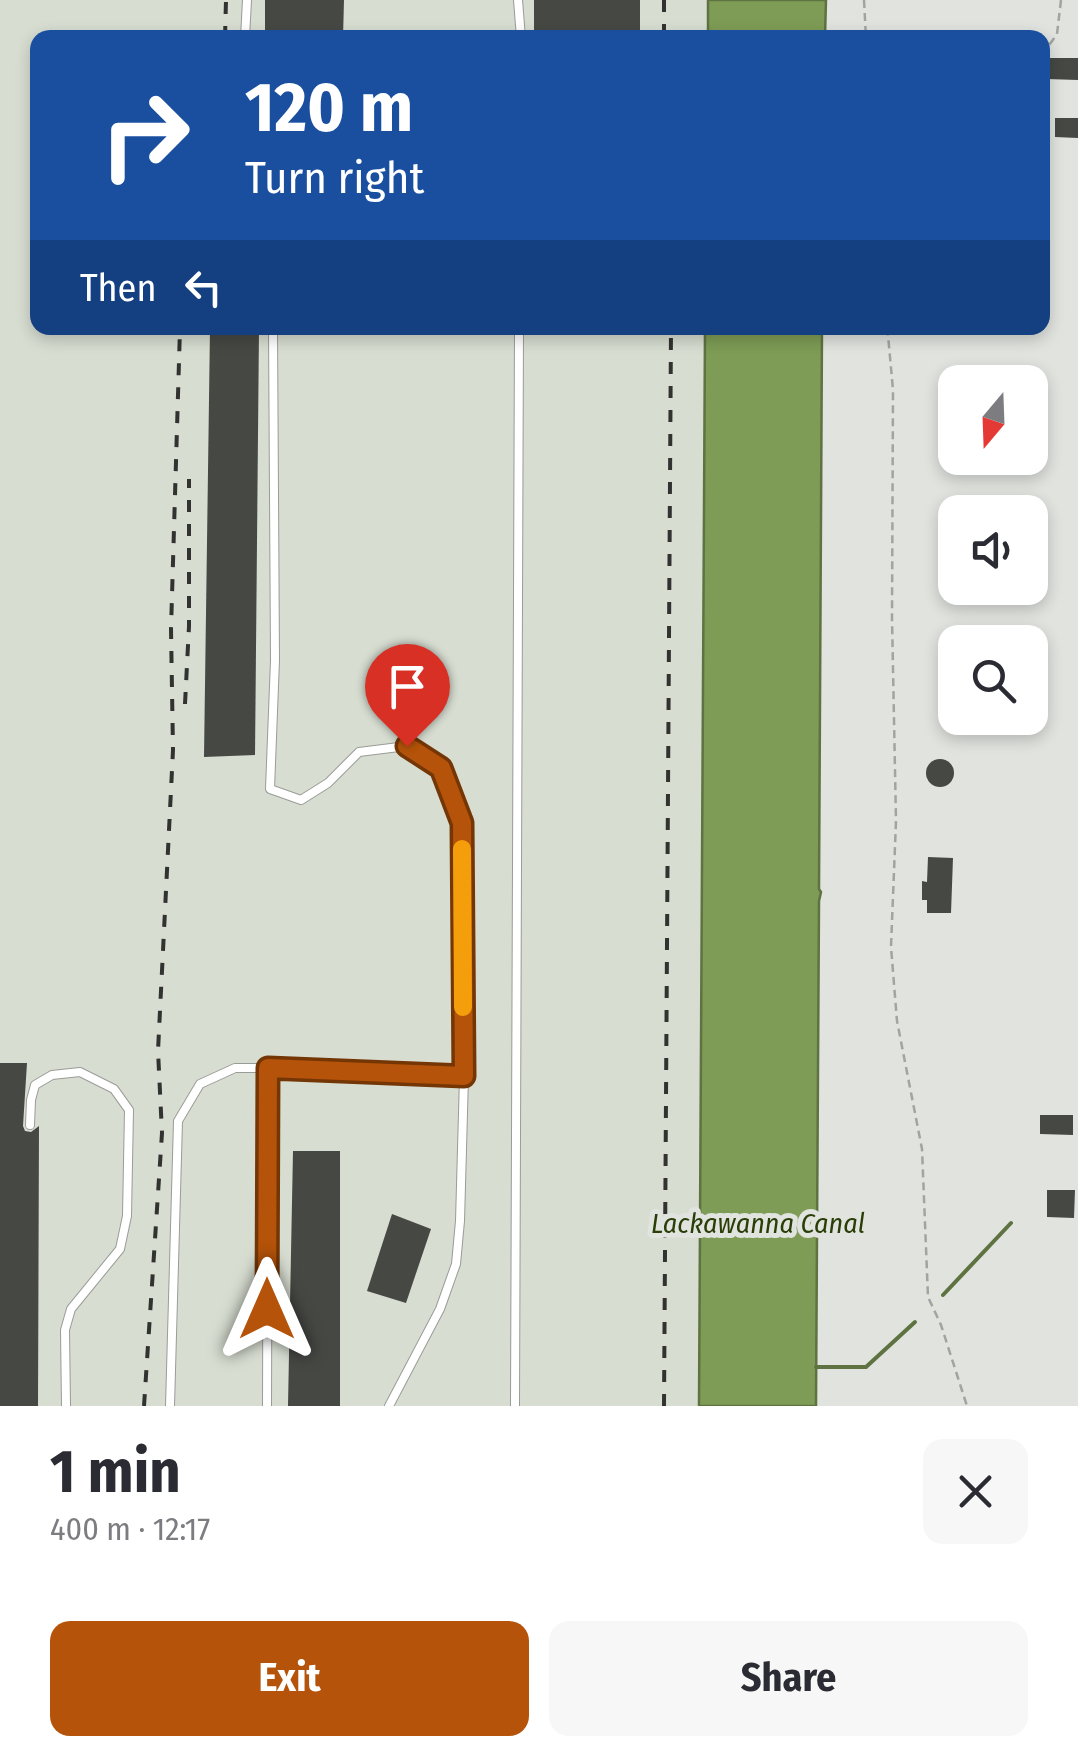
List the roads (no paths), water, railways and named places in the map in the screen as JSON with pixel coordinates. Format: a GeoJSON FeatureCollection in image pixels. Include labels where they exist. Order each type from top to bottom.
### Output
{"type":"FeatureCollection","features":[{"type":"Feature","properties":{"kind":"lane"},"geometry":{"type":"LineString","coordinates":[[246,30],[247,0]]}},
{"type":"Feature","properties":{"kind":"lane"},"geometry":{"type":"LineString","coordinates":[[518,0],[520,30]]}},
{"type":"Feature","properties":{"kind":"lane"},"geometry":{"type":"LineString","coordinates":[[273,335],[275,660],[270,788],[301,800],[328,783],[360,752],[407,746],[441,768],[462,823],[464,1076],[456,1264],[440,1309],[389,1406]]}},
{"type":"Feature","properties":{"kind":"lane"},"geometry":{"type":"LineString","coordinates":[[515,1406],[519,335]]}},
{"type":"Feature","properties":{"kind":"lane"},"geometry":{"type":"LineString","coordinates":[[170,1406],[178,1121],[200,1084],[235,1068],[464,1076]]}},
{"type":"Feature","properties":{"kind":"lane"},"geometry":{"type":"LineString","coordinates":[[267,1406],[268,1068]]}},
{"type":"Feature","properties":{"kind":"lane"},"geometry":{"type":"LineString","coordinates":[[30,1126],[34,1085],[52,1076],[80,1072],[114,1089],[129,1110],[127,1216],[120,1249],[71,1309],[65,1330],[66,1406]]}},
{"type":"Feature","properties":{"kind":"water"},"geometry":{"type":"Polygon","coordinates":[[[708,0],[826,0],[825,30],[708,30],[708,0]]]}},
{"type":"Feature","properties":{"kind":"water","name":"Lackawanna Canal"},"geometry":{"type":"Polygon","coordinates":[[[705,335],[822,335],[816,1406],[699,1406],[705,335]]]}},
{"type":"Feature","properties":{"kind":"waterway"},"geometry":{"type":"LineString","coordinates":[[943,1295],[1011,1223]]}},
{"type":"Feature","properties":{"kind":"waterway"},"geometry":{"type":"LineString","coordinates":[[816,1367],[866,1367],[915,1322]]}},
{"type":"Feature","properties":{"kind":"railway"},"geometry":{"type":"LineString","coordinates":[[225,30],[226,0]]}},
{"type":"Feature","properties":{"kind":"railway"},"geometry":{"type":"LineString","coordinates":[[664,0],[664,30]]}},
{"type":"Feature","properties":{"kind":"railway"},"geometry":{"type":"LineString","coordinates":[[144,1406],[162,1133],[158,1051],[173,750],[171,629],[180,335]]}},
{"type":"Feature","properties":{"kind":"railway"},"geometry":{"type":"LineString","coordinates":[[664,1406],[671,335]]}},
{"type":"Feature","properties":{"kind":"railway"},"geometry":{"type":"LineString","coordinates":[[185,704],[189,479]]}}]}
